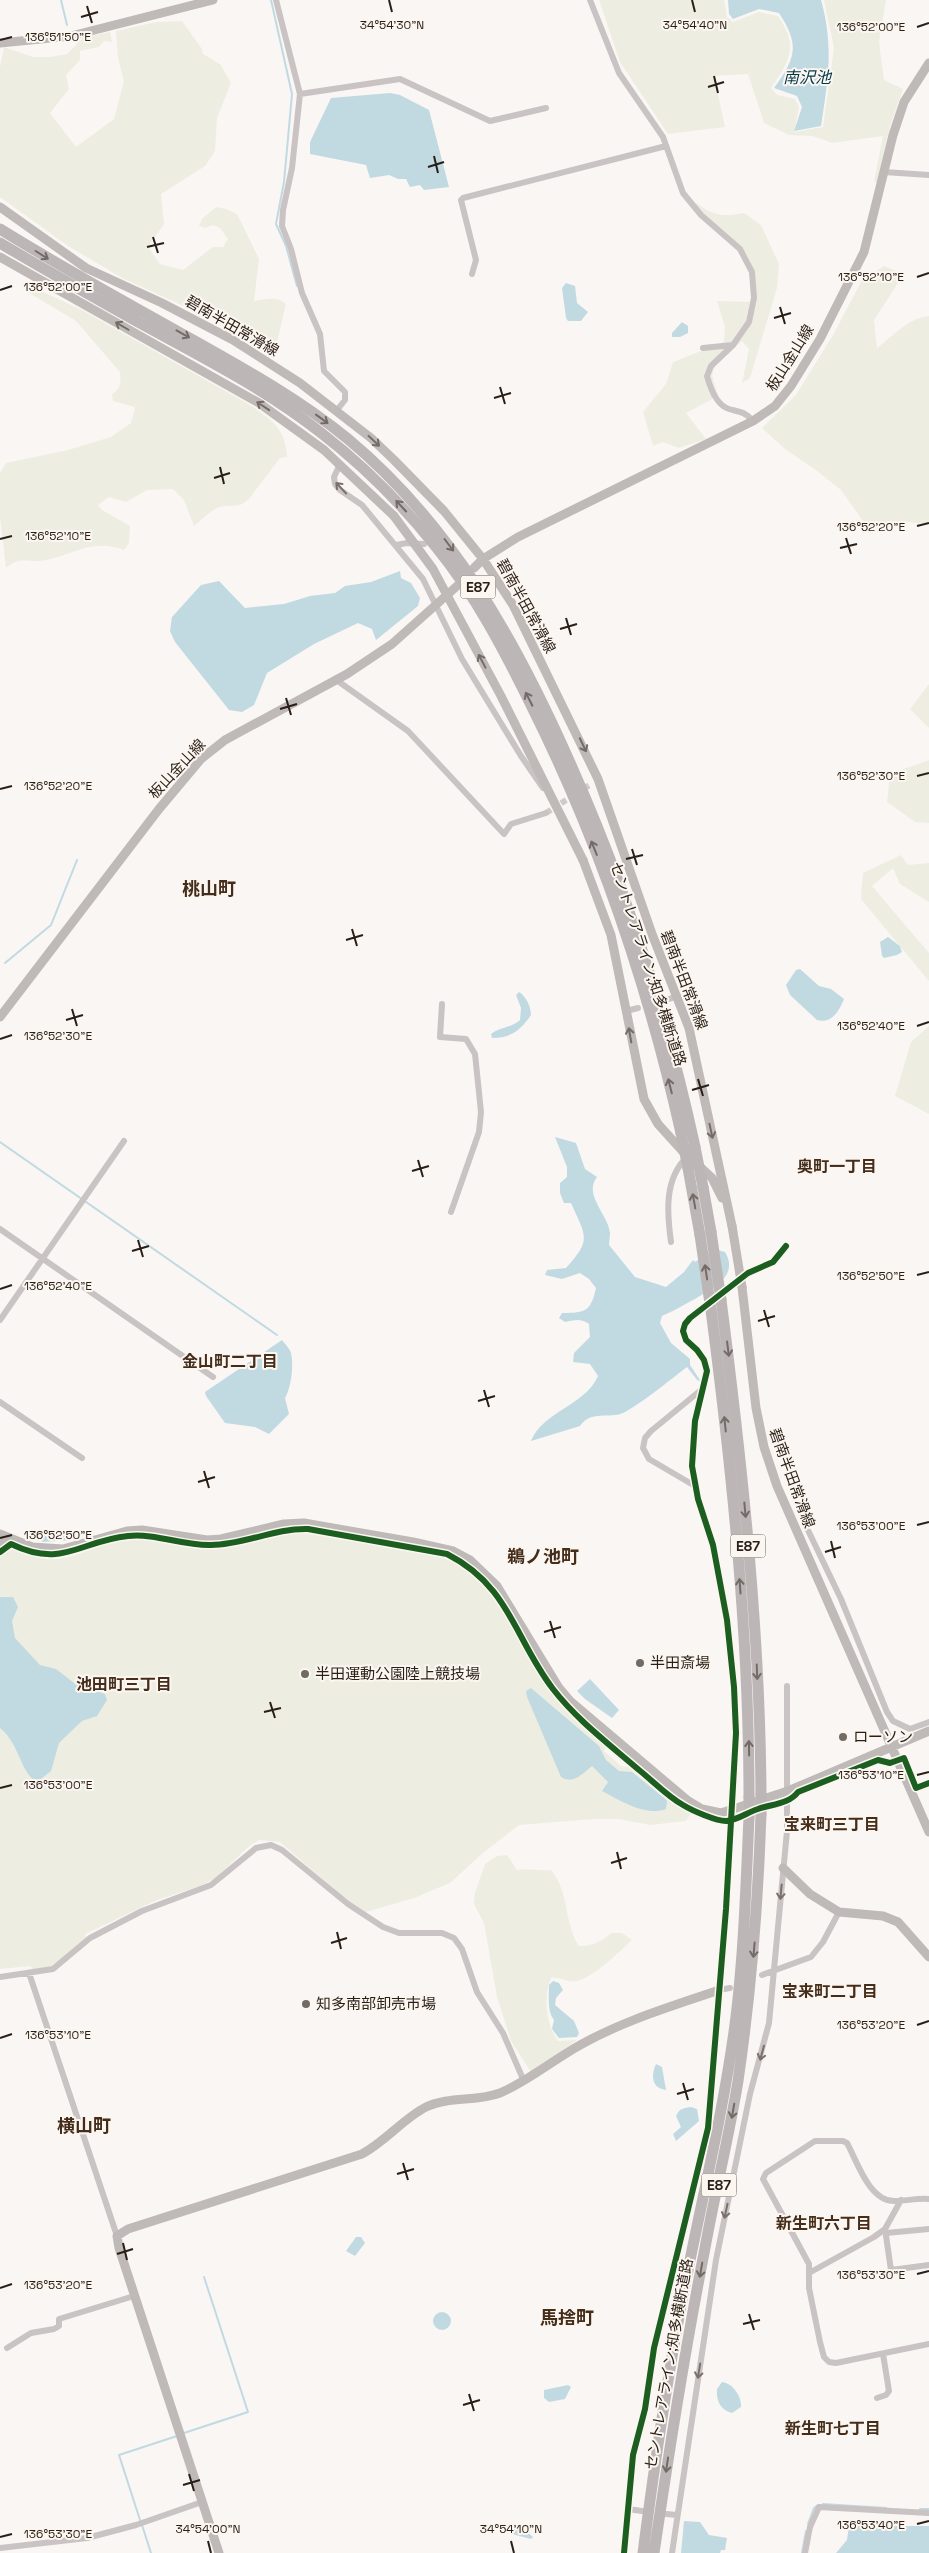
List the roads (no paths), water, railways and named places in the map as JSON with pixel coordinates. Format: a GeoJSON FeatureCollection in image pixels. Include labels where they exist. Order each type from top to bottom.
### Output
{"type":"FeatureCollection","features":[{"type":"Feature","properties":{"kind":"highway","name":"セントレアライン;知多横断道路"},"geometry":{"type":"LineString","coordinates":[[0,229],[53,262],[233,362],[292,398],[370,459],[412,501],[446,541],[486,599],[513,644],[548,712],[599,830],[630,912],[658,997],[706,1234],[722,1300],[739,1443],[752,1596],[756,1926],[738,2080],[726,2151],[705,2246],[670,2444],[654,2553]]}},
{"type":"Feature","properties":{"kind":"highway","name":"セントレアライン;知多横断道路"},"geometry":{"type":"LineString","coordinates":[[0,243],[188,348],[300,416],[342,449],[381,485],[439,550],[470,594],[504,652],[541,724],[581,815],[613,897],[638,971],[681,1133],[703,1187],[711,1310],[726,1427],[740,1582],[755,1795]]}},
{"type":"Feature","properties":{"kind":"highway","name":"セントレアライン;知多横断道路"},"geometry":{"type":"LineString","coordinates":[[643,2553],[664,2409],[684,2294],[716,2141],[728,2070],[741,1965],[755,1816]]}},
{"type":"Feature","properties":{"kind":"main road"},"geometry":{"type":"LineString","coordinates":[[0,43],[71,36],[213,0]]}},
{"type":"Feature","properties":{"kind":"main road","name":"板山金山線"},"geometry":{"type":"LineString","coordinates":[[474,568],[483,559],[518,537],[753,421],[775,406],[791,386],[820,339],[864,252],[876,213],[884,172],[904,102],[929,63]]}},
{"type":"Feature","properties":{"kind":"main road","name":"碧南半田常滑線"},"geometry":{"type":"LineString","coordinates":[[0,207],[86,268],[162,303],[233,340],[337,410],[394,460],[453,528],[483,559],[513,606],[594,782],[652,934],[678,996],[695,1053],[732,1226],[742,1288],[752,1379],[764,1447],[784,1505],[890,1748],[927,1817],[929,1832]]}},
{"type":"Feature","properties":{"kind":"main road","name":"碧南半田常滑線"},"geometry":{"type":"LineString","coordinates":[[0,257],[239,391],[290,424],[340,464],[394,516],[433,569],[583,860],[611,935],[644,1099],[658,1124],[691,1158],[705,1169],[714,1182],[732,1226]]}},
{"type":"Feature","properties":{"kind":"main road","name":"板山金山線"},"geometry":{"type":"LineString","coordinates":[[0,1015],[158,809],[201,759],[225,740],[335,679],[392,644],[458,586]]}},
{"type":"Feature","properties":{"kind":"main road"},"geometry":{"type":"LineString","coordinates":[[691,1158],[700,1163],[709,1160],[715,1149]]}},
{"type":"Feature","properties":{"kind":"main road"},"geometry":{"type":"LineString","coordinates":[[0,1545],[3,1535],[32,1547],[63,1548],[126,1531],[142,1530],[207,1540],[221,1539],[284,1524],[304,1523],[453,1551],[470,1560],[498,1586],[559,1688],[570,1701],[687,1800],[711,1812],[721,1813],[730,1811],[788,1791],[929,1731]]}},
{"type":"Feature","properties":{"kind":"main road"},"geometry":{"type":"LineString","coordinates":[[783,1868],[810,1894],[839,1912],[883,1916],[898,1922],[929,1957]]}},
{"type":"Feature","properties":{"kind":"main road"},"geometry":{"type":"LineString","coordinates":[[219,2553],[134,2296],[117,2236],[128,2229],[301,2172],[350,2159],[373,2148],[429,2106],[487,2097],[506,2090],[582,2043],[645,2015],[719,1990]]}},
{"type":"Feature","properties":{"kind":"street"},"geometry":{"type":"LineString","coordinates":[[276,0],[300,94],[292,168],[281,219],[302,293],[320,334],[324,371],[345,392],[345,400],[337,410]]}},
{"type":"Feature","properties":{"kind":"street"},"geometry":{"type":"LineString","coordinates":[[590,0],[619,73],[658,128],[678,184],[688,201],[700,216],[740,249],[752,272],[754,298],[752,316],[733,345],[708,372],[710,386],[721,404],[749,416],[753,421]]}},
{"type":"Feature","properties":{"kind":"street"},"geometry":{"type":"LineString","coordinates":[[300,94],[400,79],[490,121],[546,108]]}},
{"type":"Feature","properties":{"kind":"street"},"geometry":{"type":"LineString","coordinates":[[472,274],[476,260],[461,200],[463,198],[666,146]]}},
{"type":"Feature","properties":{"kind":"street"},"geometry":{"type":"LineString","coordinates":[[884,172],[929,175]]}},
{"type":"Feature","properties":{"kind":"street"},"geometry":{"type":"LineString","coordinates":[[703,348],[733,345]]}},
{"type":"Feature","properties":{"kind":"street"},"geometry":{"type":"LineString","coordinates":[[340,464],[334,477],[335,484],[340,490],[362,505],[423,578],[435,607],[462,659],[551,799]]}},
{"type":"Feature","properties":{"kind":"street"},"geometry":{"type":"LineString","coordinates":[[396,545],[406,543],[424,544]]}},
{"type":"Feature","properties":{"kind":"street"},"geometry":{"type":"LineString","coordinates":[[335,679],[408,731],[504,834],[511,824],[546,813]]}},
{"type":"Feature","properties":{"kind":"street"},"geometry":{"type":"LineString","coordinates":[[669,999],[678,996]]}},
{"type":"Feature","properties":{"kind":"street"},"geometry":{"type":"LineString","coordinates":[[442,1004],[440,1037],[466,1039],[475,1054],[481,1112],[479,1132],[451,1212]]}},
{"type":"Feature","properties":{"kind":"street"},"geometry":{"type":"LineString","coordinates":[[626,1011],[638,1008]]}},
{"type":"Feature","properties":{"kind":"street"},"geometry":{"type":"LineString","coordinates":[[0,1320],[124,1141]]}},
{"type":"Feature","properties":{"kind":"street"},"geometry":{"type":"LineString","coordinates":[[671,1242],[668,1196],[675,1171],[691,1158]]}},
{"type":"Feature","properties":{"kind":"street"},"geometry":{"type":"LineString","coordinates":[[0,1229],[213,1377]]}},
{"type":"Feature","properties":{"kind":"street"},"geometry":{"type":"LineString","coordinates":[[624,2553],[633,2455],[641,2426],[654,2348],[708,2128],[726,1909],[730,1811],[736,1733],[734,1687],[727,1620],[713,1545],[695,1486],[692,1466],[692,1442],[701,1390],[707,1371],[704,1360],[698,1350],[686,1340],[684,1330],[685,1324],[742,1277],[773,1262],[786,1246]]}},
{"type":"Feature","properties":{"kind":"street"},"geometry":{"type":"LineString","coordinates":[[695,1486],[650,1458],[643,1448],[645,1438],[651,1430],[701,1390]]}},
{"type":"Feature","properties":{"kind":"street"},"geometry":{"type":"LineString","coordinates":[[0,1402],[82,1458]]}},
{"type":"Feature","properties":{"kind":"street"},"geometry":{"type":"LineString","coordinates":[[806,1526],[841,1599],[888,1712],[894,1721],[910,1730],[929,1722]]}},
{"type":"Feature","properties":{"kind":"street"},"geometry":{"type":"LineString","coordinates":[[672,2553],[708,2292],[750,2094],[769,2023],[788,1791],[787,1686]]}},
{"type":"Feature","properties":{"kind":"street"},"geometry":{"type":"LineString","coordinates":[[0,1977],[53,1969],[90,1938],[158,1904],[206,1888],[220,1879],[253,1850],[260,1846],[271,1845],[282,1850],[348,1904],[383,1927],[399,1932],[442,1933],[454,1938],[462,1949],[477,1992],[503,2034],[524,2079]]}},
{"type":"Feature","properties":{"kind":"street"},"geometry":{"type":"LineString","coordinates":[[762,1975],[811,1957],[823,1942],[839,1912]]}},
{"type":"Feature","properties":{"kind":"street"},"geometry":{"type":"LineString","coordinates":[[28,1973],[117,2236]]}},
{"type":"Feature","properties":{"kind":"street"},"geometry":{"type":"LineString","coordinates":[[719,1990],[730,1988]]}},
{"type":"Feature","properties":{"kind":"street"},"geometry":{"type":"LineString","coordinates":[[929,2199],[884,2199],[877,2195],[846,2143],[842,2141],[814,2142],[766,2173],[763,2179],[809,2264],[809,2288],[820,2342],[824,2357],[829,2362],[836,2363],[929,2344]]}},
{"type":"Feature","properties":{"kind":"street"},"geometry":{"type":"LineString","coordinates":[[900,2200],[885,2231],[891,2270],[929,2265]]}},
{"type":"Feature","properties":{"kind":"street"},"geometry":{"type":"LineString","coordinates":[[810,2274],[885,2231],[929,2229]]}},
{"type":"Feature","properties":{"kind":"street"},"geometry":{"type":"LineString","coordinates":[[669,2285],[679,2288]]}},
{"type":"Feature","properties":{"kind":"street"},"geometry":{"type":"LineString","coordinates":[[7,2348],[31,2333],[54,2329],[59,2326],[59,2319],[134,2296]]}},
{"type":"Feature","properties":{"kind":"street"},"geometry":{"type":"LineString","coordinates":[[877,2398],[886,2395],[889,2391],[883,2354]]}},
{"type":"Feature","properties":{"kind":"street"},"geometry":{"type":"LineString","coordinates":[[0,2548],[87,2538],[136,2525],[202,2502]]}},
{"type":"Feature","properties":{"kind":"street"},"geometry":{"type":"LineString","coordinates":[[805,2553],[810,2527],[819,2507],[929,2513]]}},
{"type":"Feature","properties":{"kind":"street"},"geometry":{"type":"LineString","coordinates":[[628,2509],[642,2511]]}},
{"type":"Feature","properties":{"kind":"street"},"geometry":{"type":"LineString","coordinates":[[666,2514],[677,2515]]}},
{"type":"Feature","properties":{"kind":"water","name":"南沢池"},"geometry":{"type":"Polygon","coordinates":[[[728,0],[821,0],[829,48],[829,63],[821,126],[794,131],[802,107],[797,96],[774,88],[787,68],[793,51],[790,34],[779,13],[759,9],[733,19],[729,14],[728,0]]]}},
{"type":"Feature","properties":{"kind":"water"},"geometry":{"type":"Polygon","coordinates":[[[390,93],[400,95],[429,110],[449,187],[424,190],[420,185],[410,187],[406,179],[398,179],[389,175],[370,178],[366,165],[310,154],[310,142],[331,98],[390,93]]]}},
{"type":"Feature","properties":{"kind":"water"},"geometry":{"type":"Polygon","coordinates":[[[566,283],[575,286],[577,303],[588,312],[581,321],[568,321],[566,318],[562,288],[566,283]]]}},
{"type":"Feature","properties":{"kind":"water"},"geometry":{"type":"Polygon","coordinates":[[[682,322],[688,326],[688,333],[680,337],[672,337],[672,333],[682,322]]]}},
{"type":"Feature","properties":{"kind":"water"},"geometry":{"type":"Polygon","coordinates":[[[400,571],[401,578],[411,583],[420,598],[418,606],[376,640],[372,629],[358,623],[314,644],[267,673],[254,705],[242,712],[229,710],[175,642],[170,631],[172,617],[201,585],[219,581],[245,608],[284,604],[310,596],[335,593],[345,586],[371,582],[400,571]]]}},
{"type":"Feature","properties":{"kind":"water"},"geometry":{"type":"Polygon","coordinates":[[[888,937],[900,946],[902,952],[884,958],[880,942],[888,937]]]}},
{"type":"Feature","properties":{"kind":"water"},"geometry":{"type":"Polygon","coordinates":[[[800,969],[819,986],[831,989],[844,999],[834,1016],[827,1020],[817,1020],[790,995],[786,985],[796,970],[800,969]]]}},
{"type":"Feature","properties":{"kind":"water"},"geometry":{"type":"Polygon","coordinates":[[[519,992],[528,1002],[531,1015],[523,1025],[510,1035],[492,1038],[491,1034],[494,1032],[513,1025],[520,1020],[521,1008],[516,995],[519,992]]]}},
{"type":"Feature","properties":{"kind":"water"},"geometry":{"type":"Polygon","coordinates":[[[555,1137],[576,1143],[585,1169],[597,1177],[593,1184],[594,1198],[608,1226],[610,1233],[609,1245],[635,1277],[666,1287],[684,1272],[693,1260],[695,1262],[714,1249],[725,1252],[729,1261],[729,1268],[725,1277],[714,1287],[662,1316],[660,1323],[671,1343],[690,1359],[690,1365],[700,1380],[698,1381],[687,1367],[647,1398],[623,1413],[595,1416],[584,1421],[580,1426],[531,1441],[545,1422],[584,1395],[598,1376],[590,1364],[573,1362],[574,1353],[590,1337],[589,1324],[580,1320],[565,1322],[559,1318],[562,1313],[586,1309],[592,1302],[596,1288],[589,1279],[580,1273],[562,1279],[545,1275],[547,1270],[566,1268],[580,1250],[584,1237],[571,1203],[564,1203],[560,1193],[560,1183],[567,1177],[567,1167],[555,1137]]]}},
{"type":"Feature","properties":{"kind":"water"},"geometry":{"type":"Polygon","coordinates":[[[282,1340],[290,1350],[292,1358],[290,1383],[285,1398],[289,1414],[269,1434],[255,1427],[225,1423],[205,1392],[282,1340]]]}},
{"type":"Feature","properties":{"kind":"water"},"geometry":{"type":"Polygon","coordinates":[[[44,1531],[70,1533],[71,1540],[42,1542],[44,1531]]]}},
{"type":"Feature","properties":{"kind":"water"},"geometry":{"type":"Polygon","coordinates":[[[0,1597],[13,1597],[18,1607],[12,1621],[15,1638],[40,1665],[56,1669],[82,1689],[89,1688],[105,1694],[107,1700],[97,1716],[82,1721],[59,1743],[51,1771],[37,1782],[31,1778],[12,1742],[0,1728],[0,1597]]]}},
{"type":"Feature","properties":{"kind":"water"},"geometry":{"type":"Polygon","coordinates":[[[590,1679],[619,1710],[612,1718],[577,1691],[590,1679]]]}},
{"type":"Feature","properties":{"kind":"water"},"geometry":{"type":"Polygon","coordinates":[[[531,1688],[599,1746],[606,1760],[619,1771],[632,1772],[664,1798],[667,1801],[666,1809],[650,1811],[641,1809],[624,1803],[602,1791],[608,1782],[592,1766],[574,1779],[570,1780],[561,1777],[527,1697],[526,1691],[531,1688]]]}},
{"type":"Feature","properties":{"kind":"water"},"geometry":{"type":"Polygon","coordinates":[[[553,1981],[559,1983],[563,1990],[556,1998],[555,2005],[574,2021],[579,2033],[577,2037],[559,2038],[552,2029],[554,2020],[549,2008],[549,1985],[553,1981]]]}},
{"type":"Feature","properties":{"kind":"water"},"geometry":{"type":"Polygon","coordinates":[[[656,2064],[662,2067],[666,2090],[657,2087],[655,2084],[653,2072],[656,2064]]]}},
{"type":"Feature","properties":{"kind":"water"},"geometry":{"type":"Polygon","coordinates":[[[691,2107],[697,2109],[699,2121],[676,2141],[673,2134],[681,2127],[676,2116],[682,2109],[691,2107]]]}},
{"type":"Feature","properties":{"kind":"water"},"geometry":{"type":"Polygon","coordinates":[[[356,2237],[361,2237],[365,2243],[355,2256],[346,2251],[356,2237]]]}},
{"type":"Feature","properties":{"kind":"water"},"geometry":{"type":"Polygon","coordinates":[[[438,2312],[446,2312],[451,2317],[449,2328],[438,2330],[433,2325],[433,2317],[438,2312]]]}},
{"type":"Feature","properties":{"kind":"water"},"geometry":{"type":"Polygon","coordinates":[[[722,2382],[730,2385],[740,2399],[741,2407],[732,2413],[724,2410],[718,2401],[717,2389],[722,2382]]]}},
{"type":"Feature","properties":{"kind":"water"},"geometry":{"type":"Polygon","coordinates":[[[568,2385],[571,2387],[565,2399],[549,2402],[544,2398],[544,2390],[568,2385]]]}},
{"type":"Feature","properties":{"kind":"water"},"geometry":{"type":"Polygon","coordinates":[[[684,2521],[700,2522],[709,2535],[727,2538],[725,2550],[721,2550],[720,2553],[681,2553],[684,2521]]]}},
{"type":"Feature","properties":{"kind":"water"},"geometry":{"type":"Polygon","coordinates":[[[491,2525],[520,2526],[533,2537],[531,2539],[500,2531],[491,2525]]]}},
{"type":"Feature","properties":{"kind":"water"},"geometry":{"type":"Polygon","coordinates":[[[849,2526],[929,2526],[929,2553],[836,2553],[847,2540],[849,2526]]]}},
{"type":"Feature","properties":{"kind":"waterway"},"geometry":{"type":"LineString","coordinates":[[61,0],[67,25]]}},
{"type":"Feature","properties":{"kind":"waterway"},"geometry":{"type":"LineString","coordinates":[[271,0],[292,94],[284,182],[276,224],[286,246],[297,286]]}},
{"type":"Feature","properties":{"kind":"waterway"},"geometry":{"type":"LineString","coordinates":[[5,963],[51,925],[77,860]]}},
{"type":"Feature","properties":{"kind":"waterway"},"geometry":{"type":"LineString","coordinates":[[0,1142],[277,1335]]}},
{"type":"Feature","properties":{"kind":"waterway"},"geometry":{"type":"LineString","coordinates":[[184,2433],[248,2412],[204,2277]]}},
{"type":"Feature","properties":{"kind":"waterway"},"geometry":{"type":"LineString","coordinates":[[140,2520],[119,2455],[177,2436]]}},
{"type":"Feature","properties":{"kind":"waterway"},"geometry":{"type":"LineString","coordinates":[[823,2504],[886,2508]]}},
{"type":"Feature","properties":{"kind":"waterway"},"geometry":{"type":"LineString","coordinates":[[808,2524],[814,2508],[818,2505]]}},
{"type":"Feature","properties":{"kind":"waterway"},"geometry":{"type":"LineString","coordinates":[[920,2509],[929,2509]]}},
{"type":"Feature","properties":{"kind":"waterway"},"geometry":{"type":"LineString","coordinates":[[142,2525],[151,2553]]}},
{"type":"Feature","properties":{"kind":"waterway"},"geometry":{"type":"LineString","coordinates":[[802,2553],[806,2531]]}},
{"type":"Feature","properties":{"kind":"tunnel"},"geometry":{"type":"LineString","coordinates":[[546,813],[591,784]]}},
{"type":"Feature","properties":{"kind":"place","name":"半田斎場"},"geometry":{"type":"Point","coordinates":[640,1663]}},
{"type":"Feature","properties":{"kind":"place","name":"半田運動公園陸上競技場"},"geometry":{"type":"Point","coordinates":[305,1674]}},
{"type":"Feature","properties":{"kind":"place","name":"ローソン"},"geometry":{"type":"Point","coordinates":[843,1737]}},
{"type":"Feature","properties":{"kind":"place","name":"知多南部卸売市場"},"geometry":{"type":"Point","coordinates":[306,2004]}},
{"type":"Feature","properties":{"kind":"district","name":"桃山町"},"geometry":{"type":"Point","coordinates":[209,889]}},
{"type":"Feature","properties":{"kind":"district","name":"奥町一丁目"},"geometry":{"type":"Point","coordinates":[837,1166]}},
{"type":"Feature","properties":{"kind":"district","name":"金山町二丁目"},"geometry":{"type":"Point","coordinates":[230,1361]}},
{"type":"Feature","properties":{"kind":"district","name":"鵜ノ池町"},"geometry":{"type":"Point","coordinates":[543,1557]}},
{"type":"Feature","properties":{"kind":"district","name":"池田町三丁目"},"geometry":{"type":"Point","coordinates":[124,1684]}},
{"type":"Feature","properties":{"kind":"district","name":"宝来町三丁目"},"geometry":{"type":"Point","coordinates":[832,1824]}},
{"type":"Feature","properties":{"kind":"district","name":"宝来町二丁目"},"geometry":{"type":"Point","coordinates":[830,1991]}},
{"type":"Feature","properties":{"kind":"district","name":"横山町"},"geometry":{"type":"Point","coordinates":[84,2126]}},
{"type":"Feature","properties":{"kind":"district","name":"新生町六丁目"},"geometry":{"type":"Point","coordinates":[824,2223]}},
{"type":"Feature","properties":{"kind":"district","name":"馬捨町"},"geometry":{"type":"Point","coordinates":[567,2318]}},
{"type":"Feature","properties":{"kind":"district","name":"新生町七丁目"},"geometry":{"type":"Point","coordinates":[833,2428]}}]}
